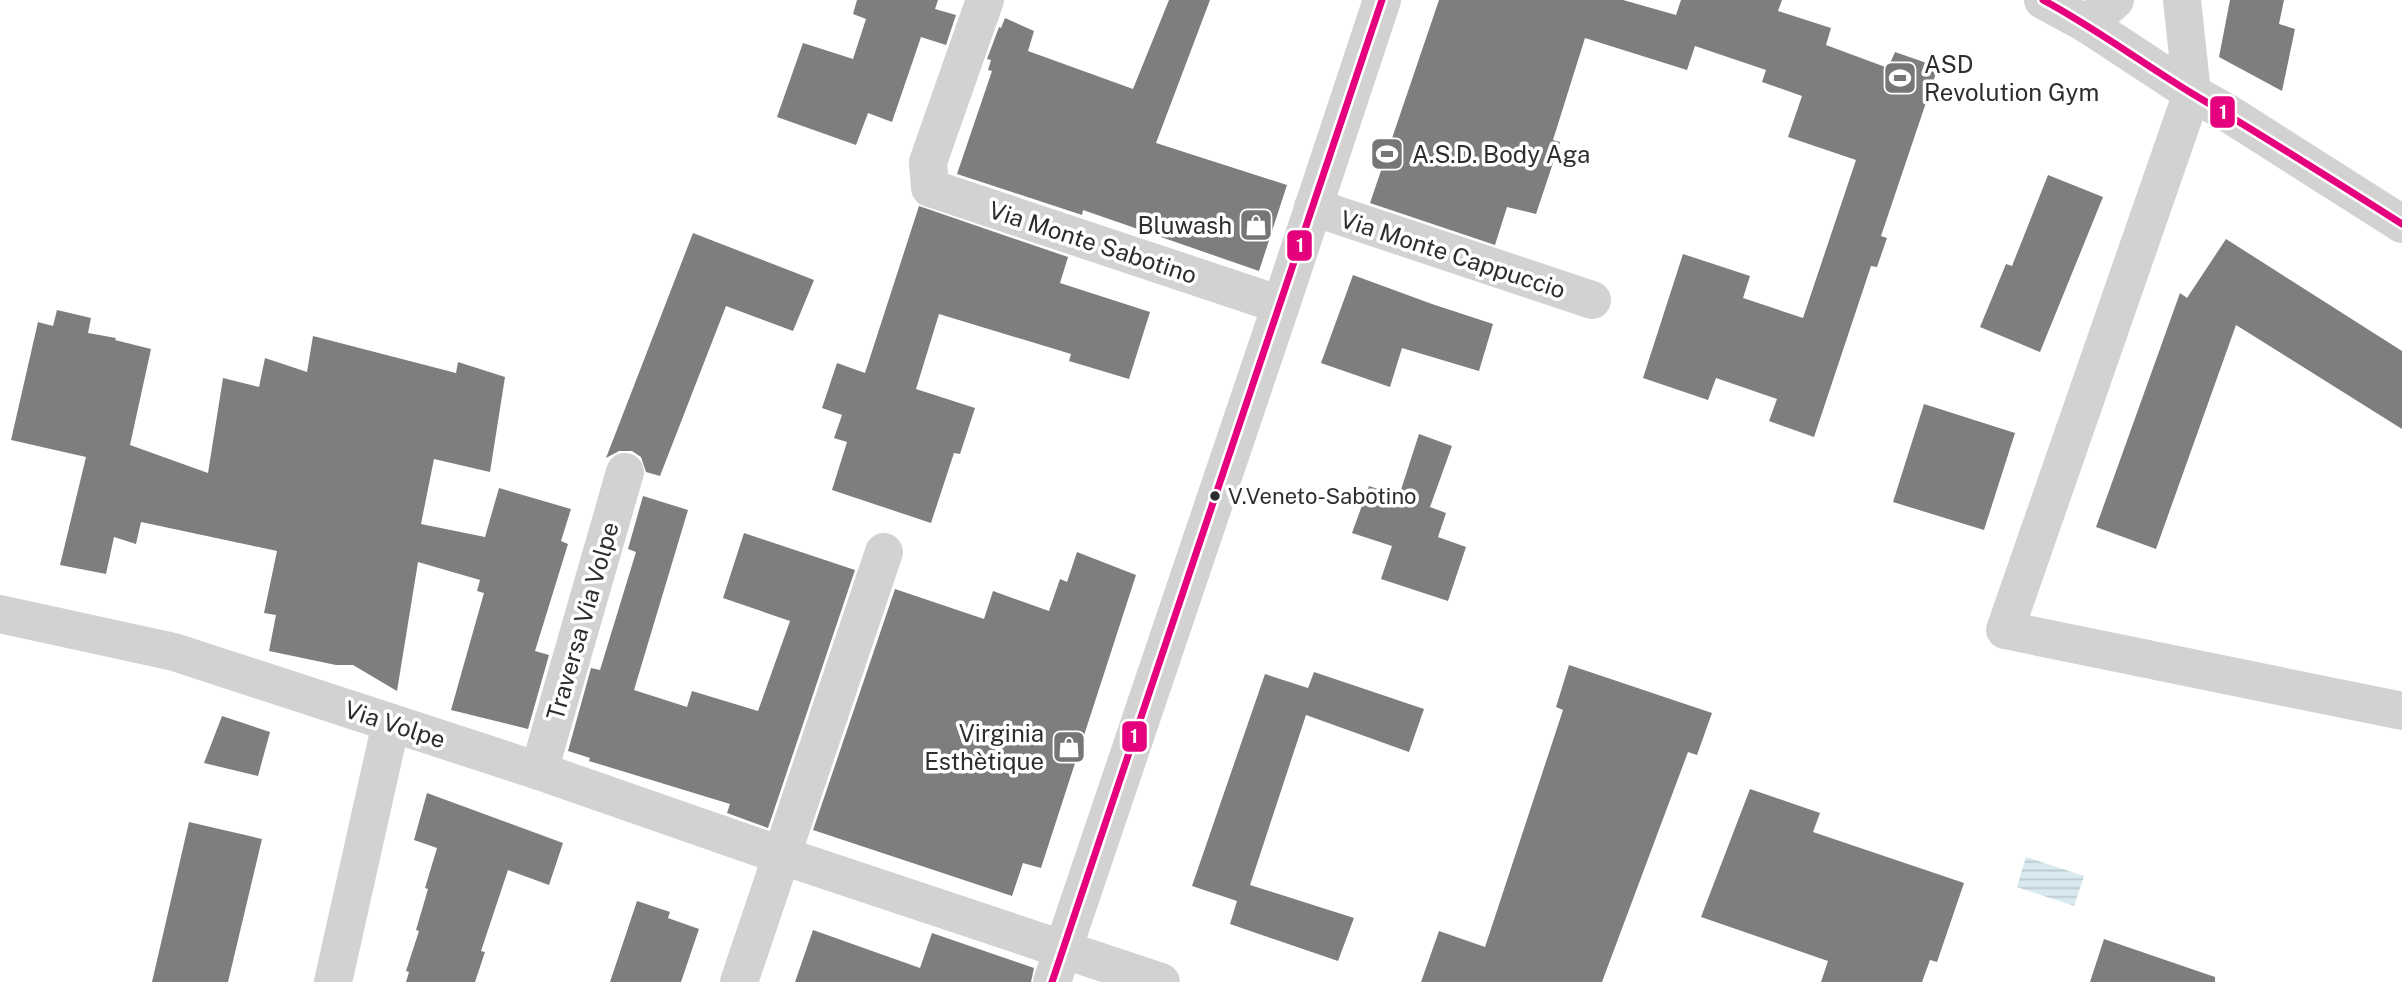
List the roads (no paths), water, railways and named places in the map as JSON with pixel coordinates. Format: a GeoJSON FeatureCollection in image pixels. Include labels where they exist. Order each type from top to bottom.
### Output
{"type":"FeatureCollection","features":[{"type":"Feature","properties":{"kind":"street","name":"Via Monte Sabotino"},"geometry":{"type":"LineString","coordinates":[[985,0],[928,162],[930,188],[1281,305]]}},
{"type":"Feature","properties":{"kind":"street"},"geometry":{"type":"LineString","coordinates":[[1057,965],[1382,0]]}},
{"type":"Feature","properties":{"kind":"street"},"geometry":{"type":"LineString","coordinates":[[2043,0],[2101,12],[2192,93],[2226,111],[2402,224]]}},
{"type":"Feature","properties":{"kind":"street"},"geometry":{"type":"LineString","coordinates":[[2182,0],[2192,93],[2005,630],[2402,711]]}},
{"type":"Feature","properties":{"kind":"street","name":"Via Monte Cappuccio"},"geometry":{"type":"LineString","coordinates":[[1313,207],[1592,300]]}},
{"type":"Feature","properties":{"kind":"street","name":"Traversa Via Volpe"},"geometry":{"type":"LineString","coordinates":[[539,771],[625,472]]}},
{"type":"Feature","properties":{"kind":"street"},"geometry":{"type":"LineString","coordinates":[[738,982],[783,856],[884,552]]}},
{"type":"Feature","properties":{"kind":"street","name":"Via Volpe"},"geometry":{"type":"LineString","coordinates":[[0,614],[174,652],[539,771],[783,856],[1057,965],[1161,982]]}},
{"type":"Feature","properties":{"kind":"street"},"geometry":{"type":"LineString","coordinates":[[333,982],[391,723]]}},
{"type":"Feature","properties":{"kind":"place","name":"ASD Revolution Gym"},"geometry":{"type":"Point","coordinates":[1900,78]}},
{"type":"Feature","properties":{"kind":"place","name":"A.S.D. Body Aga"},"geometry":{"type":"Point","coordinates":[1387,154]}},
{"type":"Feature","properties":{"kind":"place","name":"Bluwash"},"geometry":{"type":"Point","coordinates":[1256,225]}},
{"type":"Feature","properties":{"kind":"place","name":"V.Veneto-Sabotino"},"geometry":{"type":"Point","coordinates":[1215,496]}},
{"type":"Feature","properties":{"kind":"place","name":"Virginia Esthètique"},"geometry":{"type":"Point","coordinates":[1069,747]}}]}
